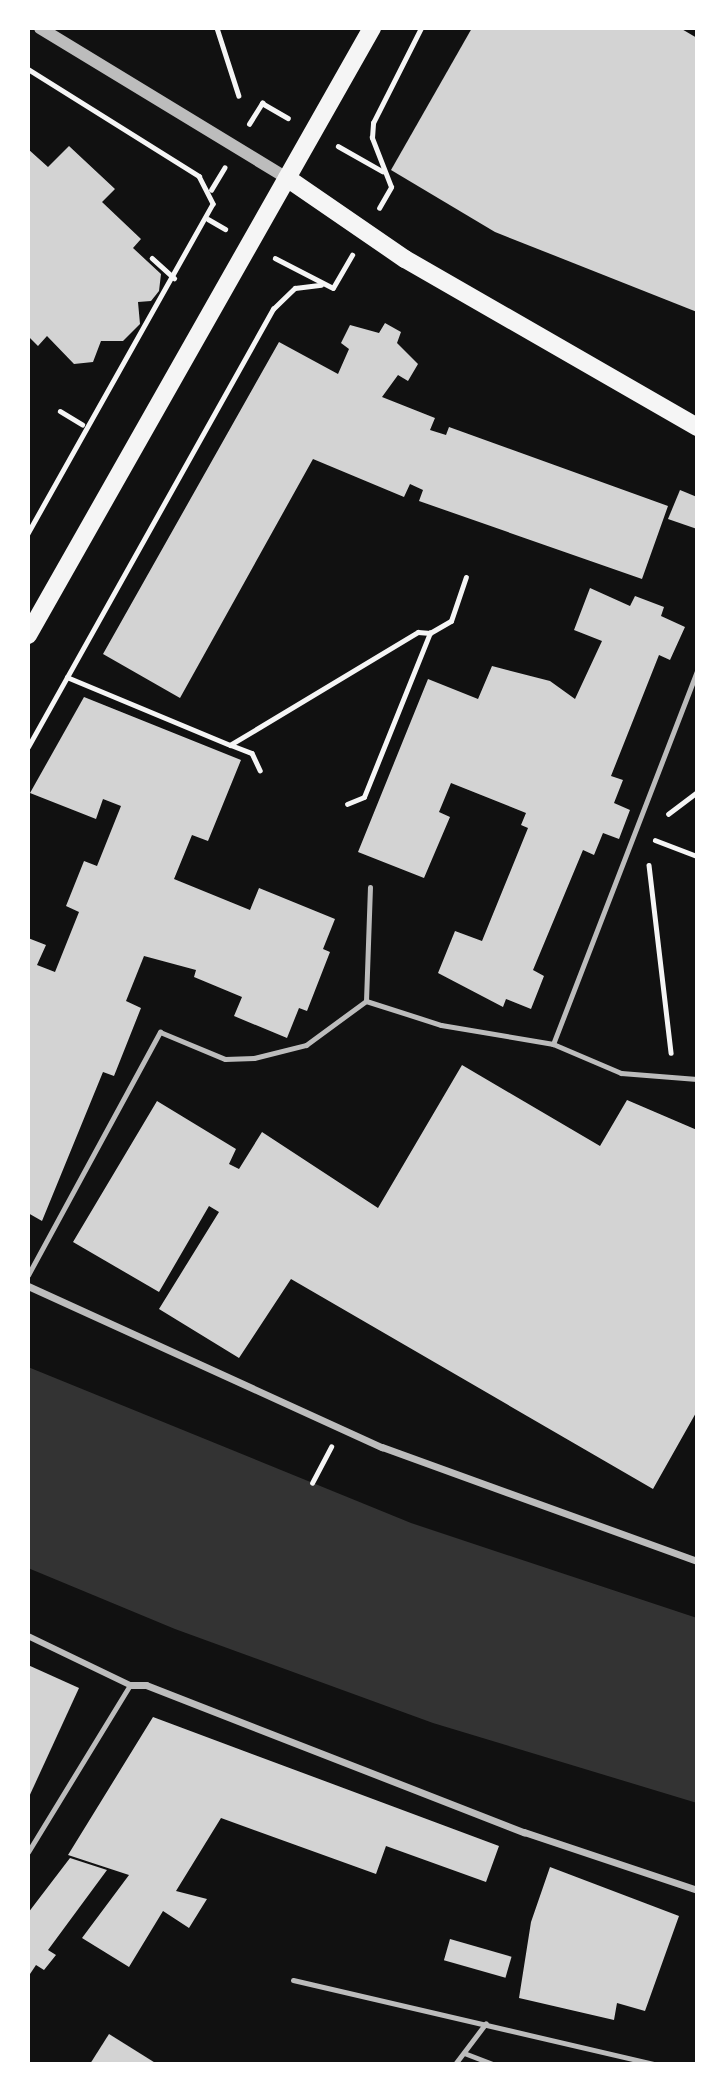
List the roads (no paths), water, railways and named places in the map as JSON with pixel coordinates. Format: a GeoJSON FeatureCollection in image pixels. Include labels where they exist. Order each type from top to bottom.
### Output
{"type":"FeatureCollection","features":[{"type":"Feature","properties":{"kind":"main road"},"geometry":{"type":"LineString","coordinates":[[28,635],[372,28]]}},
{"type":"Feature","properties":{"kind":"main road"},"geometry":{"type":"LineString","coordinates":[[287,178],[405,259],[697,427]]}},
{"type":"Feature","properties":{"kind":"street"},"geometry":{"type":"LineString","coordinates":[[40,28],[287,178]]}},
{"type":"Feature","properties":{"kind":"street"},"geometry":{"type":"LineString","coordinates":[[28,1286],[382,1447],[697,1561]]}},
{"type":"Feature","properties":{"kind":"street"},"geometry":{"type":"LineString","coordinates":[[28,1636],[130,1685],[158,1689],[524,1832],[697,1890]]}},
{"type":"Feature","properties":{"kind":"lane"},"geometry":{"type":"LineString","coordinates":[[552,1044],[697,671]]}},
{"type":"Feature","properties":{"kind":"lane"},"geometry":{"type":"LineString","coordinates":[[366,1002],[369,887]]}},
{"type":"Feature","properties":{"kind":"lane"},"geometry":{"type":"LineString","coordinates":[[366,1002],[441,1025],[552,1044],[621,1073],[697,1079]]}},
{"type":"Feature","properties":{"kind":"lane"},"geometry":{"type":"LineString","coordinates":[[28,1275],[160,1032],[225,1059],[266,1056],[306,1045],[366,1002]]}},
{"type":"Feature","properties":{"kind":"lane"},"geometry":{"type":"LineString","coordinates":[[28,1852],[130,1685]]}},
{"type":"Feature","properties":{"kind":"lane"},"geometry":{"type":"LineString","coordinates":[[293,1980],[653,2064]]}},
{"type":"Feature","properties":{"kind":"lane"},"geometry":{"type":"LineString","coordinates":[[455,2064],[486,2023]]}},
{"type":"Feature","properties":{"kind":"lane"},"geometry":{"type":"LineString","coordinates":[[464,2053],[492,2064]]}}]}
